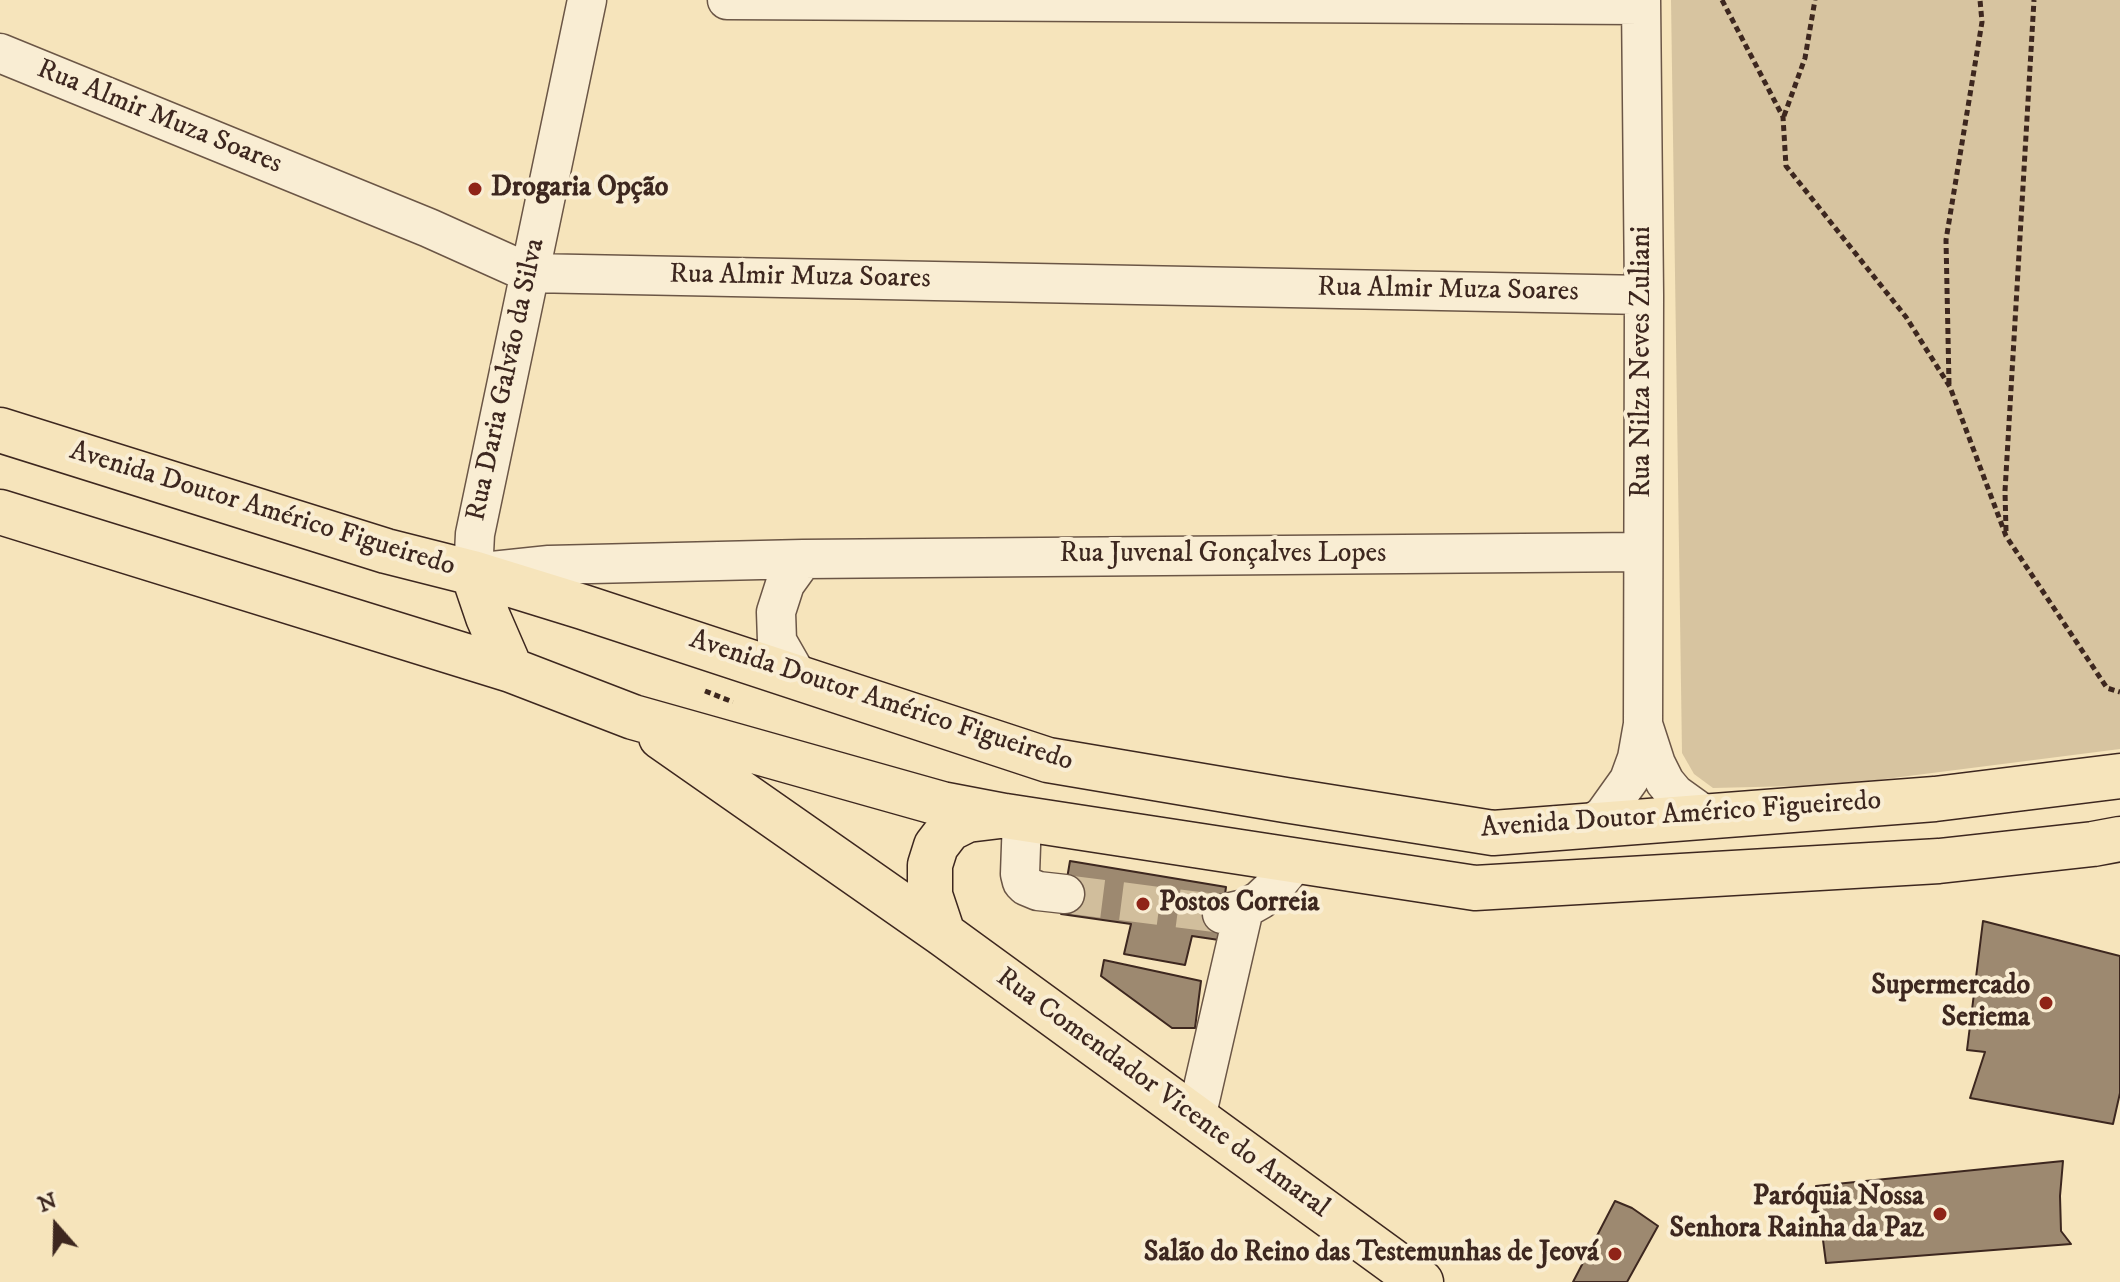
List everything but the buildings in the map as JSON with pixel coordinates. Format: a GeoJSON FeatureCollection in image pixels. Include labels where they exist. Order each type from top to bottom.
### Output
{"type":"FeatureCollection","features":[{"type":"Feature","properties":{"kind":"main road","name":"Avenida Doutor Américo Figueiredo"},"geometry":{"type":"LineString","coordinates":[[0,430],[386,551],[473,573],[1048,760],[1493,833],[1935,799],[2120,776]]}},
{"type":"Feature","properties":{"kind":"main road","name":"Avenida Doutor Américo Figueiredo"},"geometry":{"type":"LineString","coordinates":[[0,512],[511,670],[633,717],[942,804],[1014,817],[1475,888],[1939,861],[2120,839]]}},
{"type":"Feature","properties":{"kind":"main road"},"geometry":{"type":"LineString","coordinates":[[473,573],[511,670]]}},
{"type":"Feature","properties":{"kind":"main road","name":"Rua Comendador Vicente do Amaral"},"geometry":{"type":"LineString","coordinates":[[633,717],[943,934],[1421,1282]]}},
{"type":"Feature","properties":{"kind":"main road"},"geometry":{"type":"LineString","coordinates":[[943,934],[930,895],[930,865],[936,846],[949,829],[967,820],[1014,817]]}},
{"type":"Feature","properties":{"kind":"street","name":"Rua Daria Galvão da Silva"},"geometry":{"type":"LineString","coordinates":[[473,573],[475,534],[587,0]]}},
{"type":"Feature","properties":{"kind":"street"},"geometry":{"type":"LineString","coordinates":[[727,0],[1641,3]]}},
{"type":"Feature","properties":{"kind":"street","name":"Rua Nilza Neves Zuliani"},"geometry":{"type":"LineString","coordinates":[[1589,826],[1604,815],[1629,780],[1637,758],[1643,724],[1641,3]]}},
{"type":"Feature","properties":{"kind":"street","name":"Rua Almir Muza Soares"},"geometry":{"type":"LineString","coordinates":[[0,53],[429,228],[529,273],[1644,295]]}},
{"type":"Feature","properties":{"kind":"street","name":"Rua Juvenal Gonçalves Lopes"},"geometry":{"type":"LineString","coordinates":[[473,573],[549,565],[803,559],[1643,552]]}},
{"type":"Feature","properties":{"kind":"street"},"geometry":{"type":"LineString","coordinates":[[797,676],[777,641],[776,612],[785,584],[803,559]]}},
{"type":"Feature","properties":{"kind":"street","name":"Rua Nilza Neves Zuliani"},"geometry":{"type":"LineString","coordinates":[[1643,724],[1665,782],[1675,794],[1707,817]]}},
{"type":"Feature","properties":{"kind":"street"},"geometry":{"type":"LineString","coordinates":[[1014,817],[1022,882],[1038,891],[1065,894]]}},
{"type":"Feature","properties":{"kind":"street"},"geometry":{"type":"LineString","coordinates":[[1196,1118],[1233,911],[1260,900],[1297,860]]}},
{"type":"Feature","properties":{"kind":"path"},"geometry":{"type":"LineString","coordinates":[[1722,0],[1783,117]]}},
{"type":"Feature","properties":{"kind":"path"},"geometry":{"type":"LineString","coordinates":[[1815,0],[1805,58],[1783,117],[1786,166],[1906,317],[1950,387],[2006,536],[2107,688],[2120,692]]}},
{"type":"Feature","properties":{"kind":"path"},"geometry":{"type":"LineString","coordinates":[[1950,387],[1946,240],[1982,22],[1980,0]]}},
{"type":"Feature","properties":{"kind":"path"},"geometry":{"type":"LineString","coordinates":[[2006,536],[2005,491],[2034,0]]}},
{"type":"Feature","properties":{"kind":"shaded area"},"geometry":{"type":"Polygon","coordinates":[[[1671,0],[2120,0],[2120,749],[1838,785],[1713,788],[1694,774],[1682,753],[1671,0]]]}},
{"type":"Feature","properties":{"kind":"tunnel"},"geometry":{"type":"LineString","coordinates":[[1065,894],[1222,914]]}},
{"type":"Feature","properties":{"kind":"place","name":"Drogaria Opção"},"geometry":{"type":"Point","coordinates":[475,189]}},
{"type":"Feature","properties":{"kind":"place","name":"Postos Correia"},"geometry":{"type":"Point","coordinates":[1143,904]}},
{"type":"Feature","properties":{"kind":"place","name":"Supermercado Seriema"},"geometry":{"type":"Point","coordinates":[2046,1003]}},
{"type":"Feature","properties":{"kind":"place","name":"Paróquia Nossa Senhora Rainha da Paz"},"geometry":{"type":"Point","coordinates":[1940,1214]}},
{"type":"Feature","properties":{"kind":"place","name":"Salão do Reino das Testemunhas de Jeová"},"geometry":{"type":"Point","coordinates":[1615,1254]}}]}
